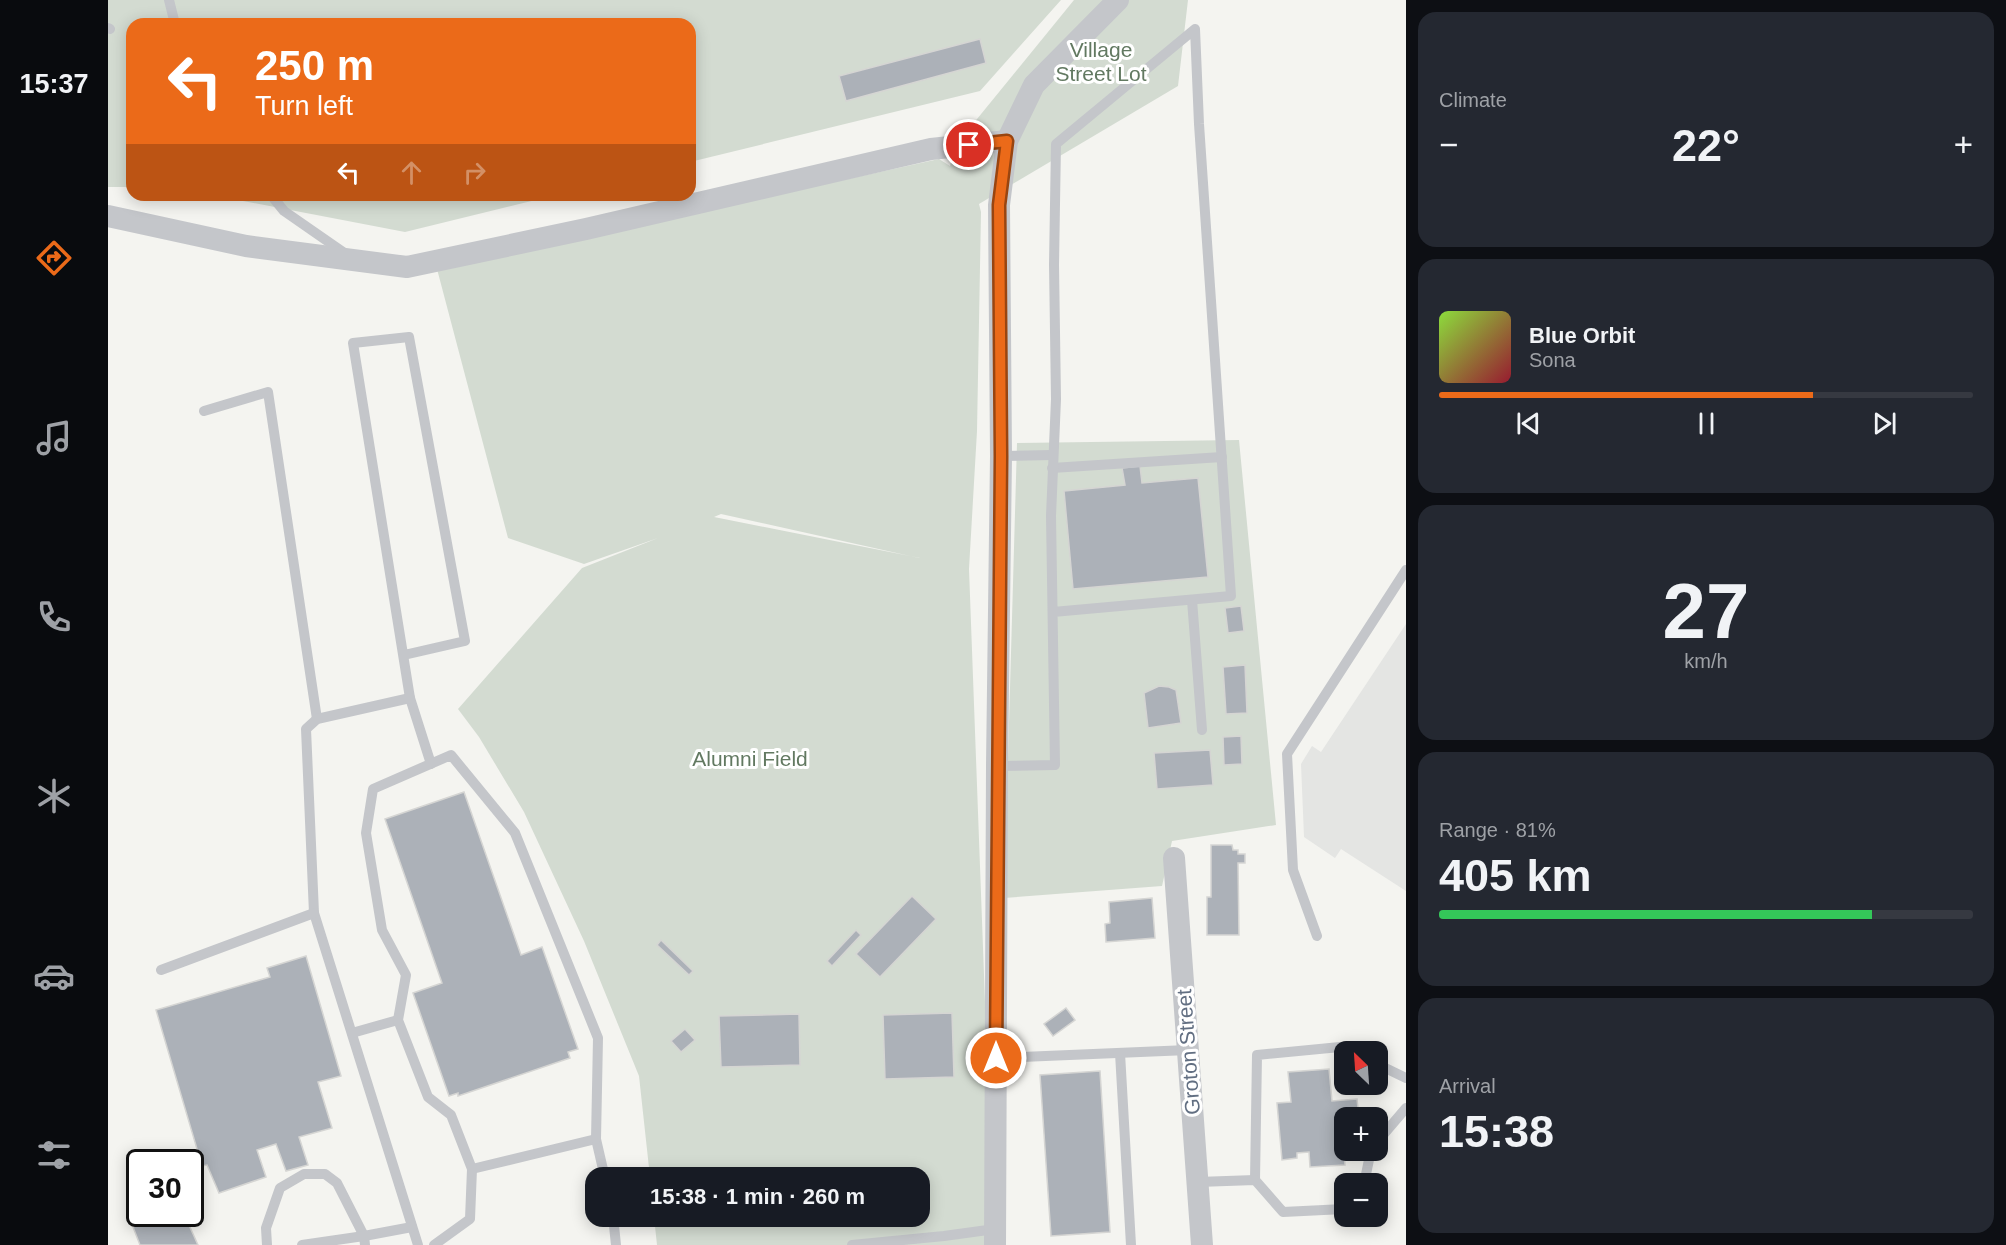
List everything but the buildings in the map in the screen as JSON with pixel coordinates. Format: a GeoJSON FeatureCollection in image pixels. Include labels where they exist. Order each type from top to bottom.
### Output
{"type":"FeatureCollection","features":[{"type":"Feature","properties":{"kind":"street"},"geometry":{"type":"LineString","coordinates":[[995,1237],[1001,456],[999,205],[1007,141],[1034,85],[1118,0]]}},
{"type":"Feature","properties":{"kind":"street"},"geometry":{"type":"LineString","coordinates":[[108,216],[246,246],[407,267],[586,229],[931,149],[1007,141]]}},
{"type":"Feature","properties":{"kind":"street","name":"Groton Street"},"geometry":{"type":"LineString","coordinates":[[1174,858],[1202,1245]]}},
{"type":"Feature","properties":{"kind":"lane"},"geometry":{"type":"LineString","coordinates":[[169,0],[174,18]]}},
{"type":"Feature","properties":{"kind":"lane"},"geometry":{"type":"LineString","coordinates":[[997,766],[1056,765],[1053,612],[1052,455],[1056,399],[1054,265],[1056,144],[1195,29],[1199,124],[1231,596],[1053,612]]}},
{"type":"Feature","properties":{"kind":"lane"},"geometry":{"type":"LineString","coordinates":[[276,201],[284,211],[355,260]]}},
{"type":"Feature","properties":{"kind":"lane"},"geometry":{"type":"LineString","coordinates":[[404,655],[465,640],[409,337],[353,343],[410,698],[431,764]]}},
{"type":"Feature","properties":{"kind":"lane"},"geometry":{"type":"LineString","coordinates":[[204,411],[268,392],[317,719]]}},
{"type":"Feature","properties":{"kind":"lane"},"geometry":{"type":"LineString","coordinates":[[1001,456],[1052,455]]}},
{"type":"Feature","properties":{"kind":"lane"},"geometry":{"type":"LineString","coordinates":[[1052,468],[1222,457]]}},
{"type":"Feature","properties":{"kind":"lane"},"geometry":{"type":"LineString","coordinates":[[1317,936],[1293,870],[1287,754],[1406,570]]}},
{"type":"Feature","properties":{"kind":"lane"},"geometry":{"type":"LineString","coordinates":[[1192,600],[1202,730]]}},
{"type":"Feature","properties":{"kind":"lane"},"geometry":{"type":"LineString","coordinates":[[410,698],[317,719],[306,729],[314,913],[418,1245]]}},
{"type":"Feature","properties":{"kind":"lane"},"geometry":{"type":"LineString","coordinates":[[434,1245],[470,1219],[472,1168],[451,1115],[428,1097],[398,1020],[406,975],[382,930],[366,833],[372,789],[451,755],[515,833],[598,1038],[596,1139],[602,1167]]}},
{"type":"Feature","properties":{"kind":"lane"},"geometry":{"type":"LineString","coordinates":[[161,970],[314,913]]}},
{"type":"Feature","properties":{"kind":"lane"},"geometry":{"type":"LineString","coordinates":[[352,1033],[398,1020]]}},
{"type":"Feature","properties":{"kind":"lane"},"geometry":{"type":"LineString","coordinates":[[1334,1048],[1257,1055],[1255,1180],[1283,1212],[1334,1209]]}},
{"type":"Feature","properties":{"kind":"lane"},"geometry":{"type":"LineString","coordinates":[[996,1058],[1188,1050]]}},
{"type":"Feature","properties":{"kind":"lane"},"geometry":{"type":"LineString","coordinates":[[1120,1053],[1131,1245]]}},
{"type":"Feature","properties":{"kind":"lane"},"geometry":{"type":"LineString","coordinates":[[1388,1069],[1406,1078]]}},
{"type":"Feature","properties":{"kind":"lane"},"geometry":{"type":"LineString","coordinates":[[1388,1129],[1406,1108]]}},
{"type":"Feature","properties":{"kind":"lane"},"geometry":{"type":"LineString","coordinates":[[472,1168],[596,1139]]}},
{"type":"Feature","properties":{"kind":"lane"},"geometry":{"type":"LineString","coordinates":[[267,1245],[266,1228],[280,1188],[304,1174],[325,1174],[337,1183],[364,1241]]}},
{"type":"Feature","properties":{"kind":"lane"},"geometry":{"type":"LineString","coordinates":[[1198,1182],[1255,1180]]}},
{"type":"Feature","properties":{"kind":"lane"},"geometry":{"type":"LineString","coordinates":[[302,1245],[364,1241],[412,1227]]}},
{"type":"Feature","properties":{"kind":"lane"},"geometry":{"type":"LineString","coordinates":[[614,1227],[616,1245]]}},
{"type":"Feature","properties":{"kind":"lane"},"geometry":{"type":"LineString","coordinates":[[852,1245],[944,1236],[995,1237]]}},
{"type":"Feature","properties":{"kind":"shaded area"},"geometry":{"type":"Polygon","coordinates":[[[1406,624],[1406,891],[1341,849],[1335,858],[1304,837],[1301,764],[1312,746],[1321,752],[1406,624]]]}},
{"type":"Feature","properties":{"kind":"green space"},"geometry":{"type":"Polygon","coordinates":[[[108,0],[1061,0],[980,91],[696,161],[696,18],[126,18],[126,187],[108,187],[108,0]]]}},
{"type":"Feature","properties":{"kind":"green space"},"geometry":{"type":"Polygon","coordinates":[[[1074,0],[1188,0],[1178,86],[979,204],[981,212],[977,431],[969,569],[994,1245],[657,1245],[655,1227],[930,1227],[930,1167],[649,1167],[639,1076],[584,941],[524,812],[479,737],[458,709],[582,568],[658,538],[584,564],[508,538],[437,269],[939,159],[950,166],[955,146],[1074,0]],[[721,514],[714,517],[910,556],[721,514]]]}},
{"type":"Feature","properties":{"kind":"green space"},"geometry":{"type":"Polygon","coordinates":[[[243,201],[532,201],[405,232],[243,201]]]}},
{"type":"Feature","properties":{"kind":"green space"},"geometry":{"type":"Polygon","coordinates":[[[1239,440],[1276,825],[1172,841],[1162,886],[1004,898],[1017,443],[1239,440]]]}},
{"type":"Feature","properties":{"kind":"route"},"geometry":{"type":"LineString","coordinates":[[969,145],[1007,141],[999,205],[1001,456],[996,1058]]}},
{"type":"Feature","properties":{"kind":"park label","name":"Village Street Lot"},"geometry":{"type":"Point","coordinates":[1101,61]}},
{"type":"Feature","properties":{"kind":"park label","name":"Alumni Field"},"geometry":{"type":"Point","coordinates":[750,758]}}]}
